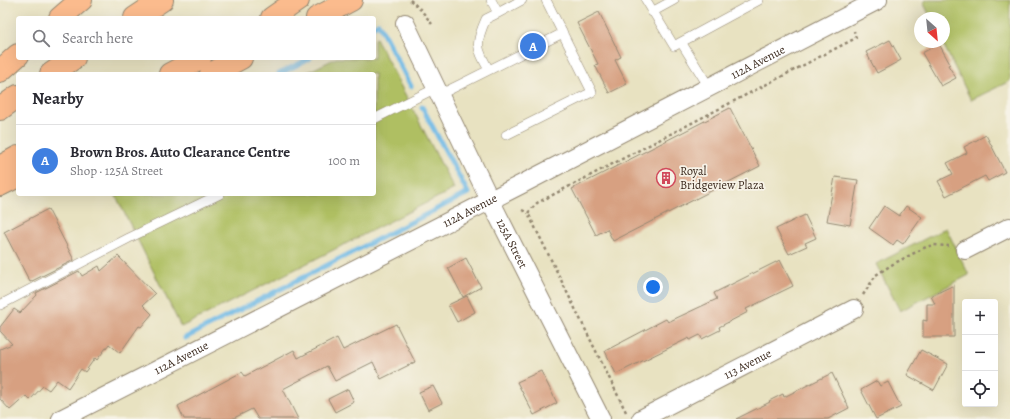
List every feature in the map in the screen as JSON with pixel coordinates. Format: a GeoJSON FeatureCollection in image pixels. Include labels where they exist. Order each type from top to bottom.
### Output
{"type":"FeatureCollection","features":[{"type":"Feature","properties":{"kind":"main road"},"geometry":{"type":"LineString","coordinates":[[62,16],[81,0]]}},
{"type":"Feature","properties":{"kind":"main road"},"geometry":{"type":"LineString","coordinates":[[138,16],[162,0]]}},
{"type":"Feature","properties":{"kind":"main road"},"geometry":{"type":"LineString","coordinates":[[275,16],[298,0]]}},
{"type":"Feature","properties":{"kind":"main road"},"geometry":{"type":"LineString","coordinates":[[321,16],[351,0]]}},
{"type":"Feature","properties":{"kind":"main road"},"geometry":{"type":"LineString","coordinates":[[0,71],[16,57]]}},
{"type":"Feature","properties":{"kind":"main road"},"geometry":{"type":"LineString","coordinates":[[54,72],[71,60]]}},
{"type":"Feature","properties":{"kind":"main road"},"geometry":{"type":"LineString","coordinates":[[174,72],[196,60]]}},
{"type":"Feature","properties":{"kind":"main road"},"geometry":{"type":"LineString","coordinates":[[215,72],[237,60]]}},
{"type":"Feature","properties":{"kind":"main road"},"geometry":{"type":"LineString","coordinates":[[0,109],[16,97]]}},
{"type":"Feature","properties":{"kind":"main road"},"geometry":{"type":"LineString","coordinates":[[0,166],[16,158]]}},
{"type":"Feature","properties":{"kind":"main road"},"geometry":{"type":"LineString","coordinates":[[0,185],[16,177]]}},
{"type":"Feature","properties":{"kind":"street","name":"112A Avenue"},"geometry":{"type":"LineString","coordinates":[[61,419],[878,0]]}},
{"type":"Feature","properties":{"kind":"street","name":"125A Street"},"geometry":{"type":"LineString","coordinates":[[405,23],[490,200],[601,419]]}},
{"type":"Feature","properties":{"kind":"street"},"geometry":{"type":"LineString","coordinates":[[965,250],[1010,227]]}},
{"type":"Feature","properties":{"kind":"street","name":"113 Avenue"},"geometry":{"type":"LineString","coordinates":[[634,417],[854,309]]}},
{"type":"Feature","properties":{"kind":"lane"},"geometry":{"type":"LineString","coordinates":[[491,0],[498,13]]}},
{"type":"Feature","properties":{"kind":"lane"},"geometry":{"type":"LineString","coordinates":[[489,70],[478,49],[479,38],[486,19],[522,0]]}},
{"type":"Feature","properties":{"kind":"lane"},"geometry":{"type":"LineString","coordinates":[[506,135],[592,92],[546,0]]}},
{"type":"Feature","properties":{"kind":"lane"},"geometry":{"type":"LineString","coordinates":[[646,0],[674,46],[759,0]]}},
{"type":"Feature","properties":{"kind":"lane"},"geometry":{"type":"LineString","coordinates":[[652,12],[674,0]]}},
{"type":"Feature","properties":{"kind":"lane"},"geometry":{"type":"LineString","coordinates":[[376,118],[489,70],[563,34]]}},
{"type":"Feature","properties":{"kind":"lane"},"geometry":{"type":"LineString","coordinates":[[681,42],[709,88]]}},
{"type":"Feature","properties":{"kind":"lane"},"geometry":{"type":"LineString","coordinates":[[0,305],[129,238],[216,196]]}},
{"type":"Feature","properties":{"kind":"path"},"geometry":{"type":"LineString","coordinates":[[410,0],[421,10],[432,24]]}},
{"type":"Feature","properties":{"kind":"path"},"geometry":{"type":"LineString","coordinates":[[528,213],[537,203],[856,38],[854,30]]}},
{"type":"Feature","properties":{"kind":"path"},"geometry":{"type":"LineString","coordinates":[[522,210],[528,213],[634,417]]}},
{"type":"Feature","properties":{"kind":"path"},"geometry":{"type":"LineString","coordinates":[[854,309],[876,276],[909,256],[933,245],[961,248],[965,250]]}},
{"type":"Feature","properties":{"kind":"green space"},"geometry":{"type":"Polygon","coordinates":[[[927,0],[1010,0],[1010,81],[971,100],[945,48],[950,48],[950,12],[928,12],[923,2],[927,0]]]}},
{"type":"Feature","properties":{"kind":"green space"},"geometry":{"type":"Polygon","coordinates":[[[376,38],[454,189],[181,327],[116,196],[376,196],[376,72],[308,72],[332,60],[376,60],[376,38]]]}},
{"type":"Feature","properties":{"kind":"green space"},"geometry":{"type":"Polygon","coordinates":[[[946,228],[969,275],[900,311],[876,264],[946,228]]]}},
{"type":"Feature","properties":{"kind":"building"},"geometry":{"type":"Polygon","coordinates":[[[599,12],[621,57],[615,60],[627,84],[609,93],[595,65],[598,64],[577,23],[599,12]]]}},
{"type":"Feature","properties":{"kind":"building"},"geometry":{"type":"Polygon","coordinates":[[[890,40],[901,60],[877,73],[866,52],[890,40]]]}},
{"type":"Feature","properties":{"kind":"building"},"geometry":{"type":"Polygon","coordinates":[[[931,48],[941,48],[950,64],[948,65],[956,78],[941,86],[922,53],[931,48]]]}},
{"type":"Feature","properties":{"kind":"building","name":"Royal Bridgeview Plaza"},"geometry":{"type":"Polygon","coordinates":[[[730,108],[760,166],[613,241],[607,229],[596,235],[572,189],[730,108]]]}},
{"type":"Feature","properties":{"kind":"building"},"geometry":{"type":"Polygon","coordinates":[[[986,135],[1005,172],[988,181],[985,176],[946,196],[938,181],[953,174],[947,163],[967,153],[964,147],[986,135]]]}},
{"type":"Feature","properties":{"kind":"building"},"geometry":{"type":"Polygon","coordinates":[[[835,177],[858,180],[850,225],[827,221],[835,177]]]}},
{"type":"Feature","properties":{"kind":"building"},"geometry":{"type":"Polygon","coordinates":[[[884,206],[899,216],[906,206],[922,217],[903,244],[897,240],[893,245],[869,228],[884,206]]]}},
{"type":"Feature","properties":{"kind":"building"},"geometry":{"type":"Polygon","coordinates":[[[48,209],[74,260],[30,282],[4,232],[48,209]]]}},
{"type":"Feature","properties":{"kind":"building"},"geometry":{"type":"Polygon","coordinates":[[[805,215],[816,238],[805,243],[807,246],[789,254],[776,229],[805,215]]]}},
{"type":"Feature","properties":{"kind":"building"},"geometry":{"type":"Polygon","coordinates":[[[118,256],[155,294],[143,305],[152,314],[141,327],[139,326],[120,353],[109,344],[97,360],[95,358],[85,372],[81,369],[68,388],[57,380],[49,390],[43,386],[30,400],[26,396],[10,410],[0,399],[0,349],[12,344],[0,331],[0,327],[14,309],[20,313],[37,295],[36,293],[79,271],[82,276],[99,266],[101,271],[118,256]]]}},
{"type":"Feature","properties":{"kind":"building"},"geometry":{"type":"Polygon","coordinates":[[[466,258],[481,287],[463,297],[448,268],[466,258]]]}},
{"type":"Feature","properties":{"kind":"building"},"geometry":{"type":"Polygon","coordinates":[[[780,260],[793,286],[746,309],[748,312],[719,327],[720,330],[702,339],[700,335],[690,340],[689,338],[616,374],[605,351],[666,319],[668,322],[717,299],[714,293],[780,260]]]}},
{"type":"Feature","properties":{"kind":"building"},"geometry":{"type":"Polygon","coordinates":[[[954,285],[954,337],[923,337],[923,320],[927,321],[927,304],[935,304],[931,296],[954,285]]]}},
{"type":"Feature","properties":{"kind":"building"},"geometry":{"type":"Polygon","coordinates":[[[467,296],[475,312],[457,322],[448,305],[467,296]]]}},
{"type":"Feature","properties":{"kind":"building"},"geometry":{"type":"Polygon","coordinates":[[[396,324],[415,362],[381,379],[373,362],[335,381],[327,366],[283,389],[298,419],[258,419],[252,409],[232,419],[184,419],[178,406],[242,372],[245,376],[294,350],[298,358],[337,338],[343,350],[396,324]]]}},
{"type":"Feature","properties":{"kind":"building"},"geometry":{"type":"Polygon","coordinates":[[[921,350],[948,364],[934,390],[907,375],[921,350]]]}},
{"type":"Feature","properties":{"kind":"building"},"geometry":{"type":"Polygon","coordinates":[[[541,371],[557,403],[534,415],[517,382],[541,371]]]}},
{"type":"Feature","properties":{"kind":"building"},"geometry":{"type":"Polygon","coordinates":[[[832,373],[849,408],[828,419],[736,419],[783,394],[784,397],[832,373]]]}},
{"type":"Feature","properties":{"kind":"building"},"geometry":{"type":"Polygon","coordinates":[[[877,381],[880,386],[888,382],[901,407],[876,419],[861,390],[877,381]]]}},
{"type":"Feature","properties":{"kind":"building"},"geometry":{"type":"Polygon","coordinates":[[[433,386],[442,403],[428,410],[419,392],[433,386]]]}},
{"type":"Feature","properties":{"kind":"building"},"geometry":{"type":"Polygon","coordinates":[[[348,389],[354,402],[335,412],[328,399],[348,389]]]}},
{"type":"Feature","properties":{"kind":"waterway"},"geometry":{"type":"LineString","coordinates":[[376,24],[378,23],[411,86]]}},
{"type":"Feature","properties":{"kind":"waterway"},"geometry":{"type":"LineString","coordinates":[[283,72],[306,60]]}},
{"type":"Feature","properties":{"kind":"waterway"},"geometry":{"type":"LineString","coordinates":[[185,338],[468,193],[422,107]]}},
{"type":"Feature","properties":{"kind":"place","name":"Brown Bros. Auto Clearance Centre"},"geometry":{"type":"Point","coordinates":[533,46]}},
{"type":"Feature","properties":{"kind":"place","name":"Royal Bridgeview Plaza"},"geometry":{"type":"Point","coordinates":[666,178]}}]}
